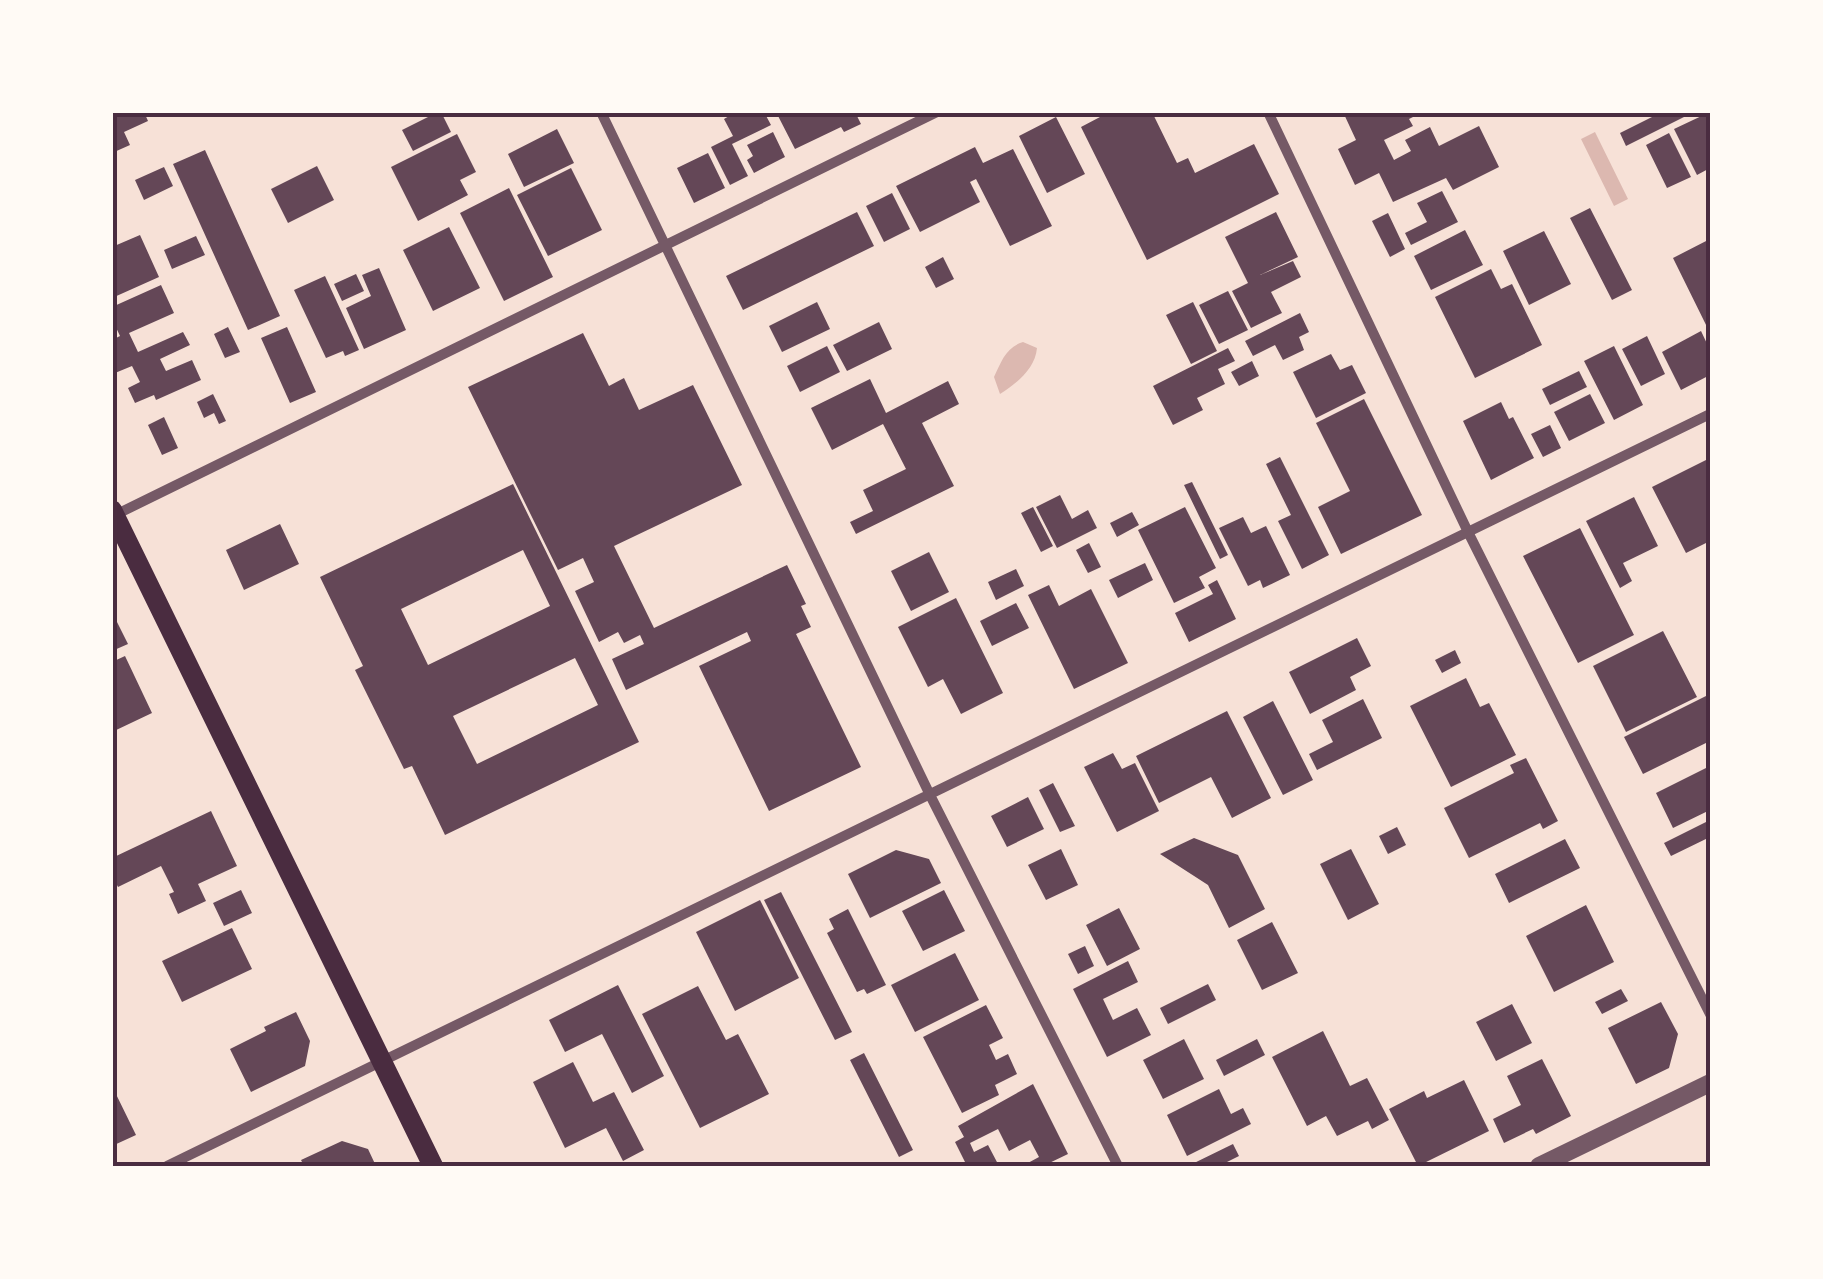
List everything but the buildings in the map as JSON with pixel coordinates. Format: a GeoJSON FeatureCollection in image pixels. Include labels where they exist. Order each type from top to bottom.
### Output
{"type":"FeatureCollection","features":[{"type":"Feature","properties":{"kind":"main road"},"geometry":{"type":"LineString","coordinates":[[113,514],[432,1166]]}},
{"type":"Feature","properties":{"kind":"street"},"geometry":{"type":"LineString","coordinates":[[601,112],[930,795],[1118,1166]]}},
{"type":"Feature","properties":{"kind":"street"},"geometry":{"type":"LineString","coordinates":[[113,514],[936,112]]}},
{"type":"Feature","properties":{"kind":"street"},"geometry":{"type":"LineString","coordinates":[[1268,112],[1468,532],[1710,1014]]}},
{"type":"Feature","properties":{"kind":"street"},"geometry":{"type":"LineString","coordinates":[[167,1166],[1710,414]]}},
{"type":"Feature","properties":{"kind":"street"},"geometry":{"type":"LineString","coordinates":[[1539,1166],[1710,1083]]}},
{"type":"Feature","properties":{"kind":"shaded area"},"geometry":{"type":"Polygon","coordinates":[[[1595,132],[1628,199],[1614,206],[1581,139],[1595,132]]]}},
{"type":"Feature","properties":{"kind":"shaded area"},"geometry":{"type":"Polygon","coordinates":[[[1023,342],[1037,348],[1033,362],[1019,380],[1000,394],[994,377],[1008,351],[1023,342]]]}}]}
